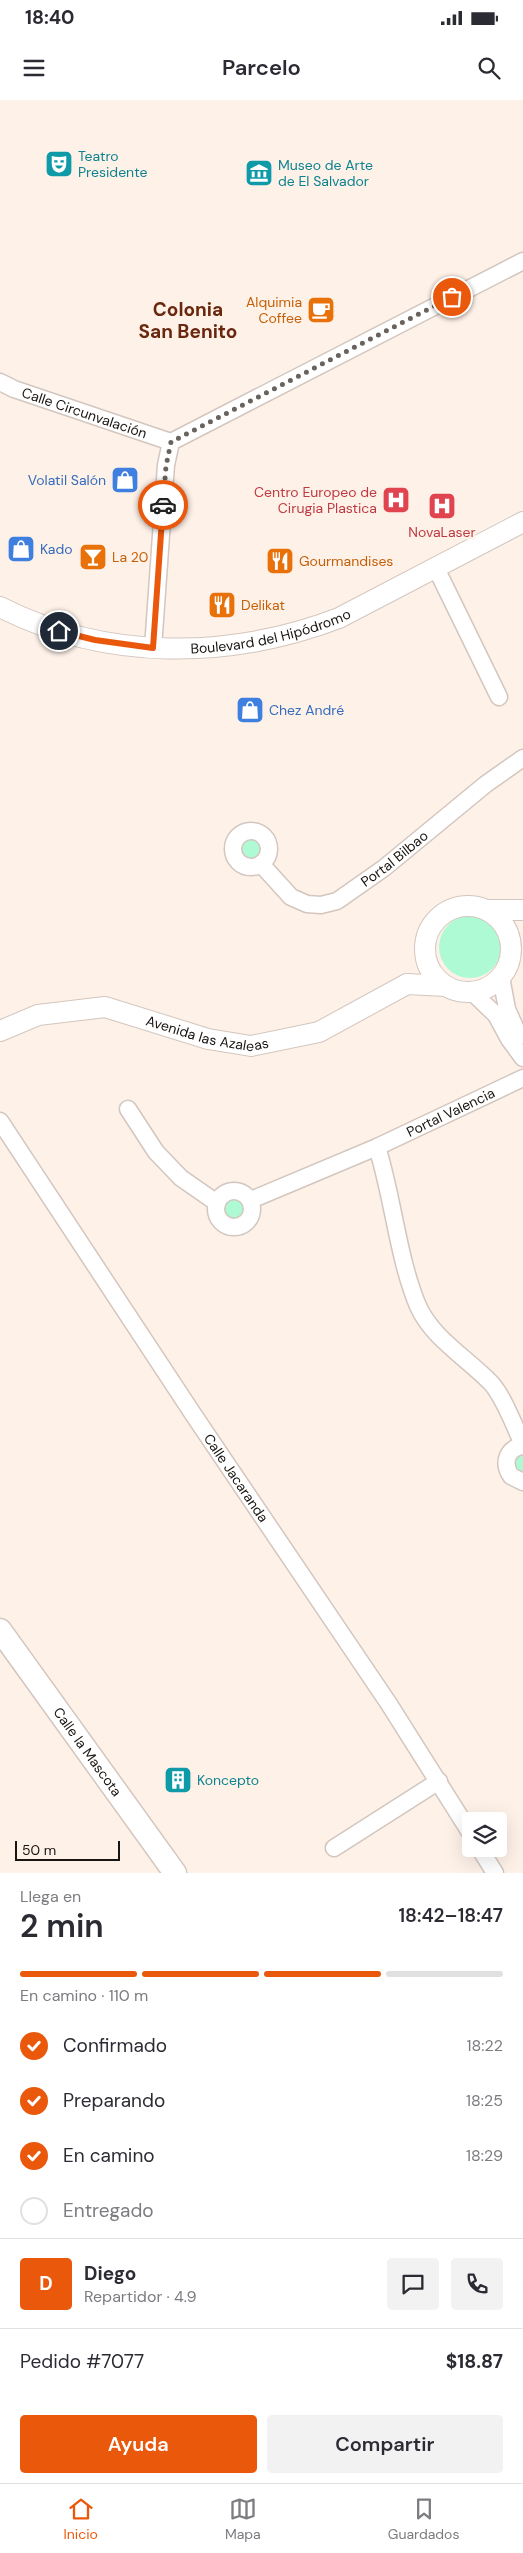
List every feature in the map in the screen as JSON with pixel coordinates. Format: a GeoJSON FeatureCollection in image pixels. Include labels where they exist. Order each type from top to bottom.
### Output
{"type":"FeatureCollection","features":[{"type":"Feature","properties":{"kind":"main road","name":"Calle la Mascota"},"geometry":{"type":"LineString","coordinates":[[0,1630],[175,1873]]}},
{"type":"Feature","properties":{"kind":"street"},"geometry":{"type":"LineString","coordinates":[[153,648],[166,466],[171,442],[523,260]]}},
{"type":"Feature","properties":{"kind":"street","name":"Calle Circunvalación"},"geometry":{"type":"LineString","coordinates":[[0,382],[14,389],[171,442]]}},
{"type":"Feature","properties":{"kind":"street","name":"Boulevard del Hipódromo"},"geometry":{"type":"LineString","coordinates":[[0,607],[48,628],[70,634],[153,648],[201,650],[285,637],[339,618],[523,522]]}},
{"type":"Feature","properties":{"kind":"street"},"geometry":{"type":"LineString","coordinates":[[436,568],[499,697]]}},
{"type":"Feature","properties":{"kind":"street","name":"Portal Bilbao"},"geometry":{"type":"LineString","coordinates":[[261,864],[291,897],[307,904],[321,905],[337,901],[384,868],[486,784],[523,758]]}},
{"type":"Feature","properties":{"kind":"street"},"geometry":{"type":"LineString","coordinates":[[523,910],[487,910],[468,905],[450,909],[434,921],[406,984],[446,986],[458,991],[472,992],[485,988],[501,976],[523,936]]}},
{"type":"Feature","properties":{"kind":"street"},"geometry":{"type":"LineString","coordinates":[[487,910],[505,927],[511,946],[510,958]]}},
{"type":"Feature","properties":{"kind":"street"},"geometry":{"type":"LineString","coordinates":[[424,944],[425,958],[431,971],[446,986]]}},
{"type":"Feature","properties":{"kind":"street"},"geometry":{"type":"LineString","coordinates":[[501,976],[507,1009],[518,1036],[522,1057]]}},
{"type":"Feature","properties":{"kind":"street","name":"Avenida las Azaleas"},"geometry":{"type":"LineString","coordinates":[[0,1031],[38,1015],[105,1007],[208,1039],[237,1045],[264,1044],[319,1032],[406,984]]}},
{"type":"Feature","properties":{"kind":"street"},"geometry":{"type":"LineString","coordinates":[[472,992],[496,1015],[508,1039],[522,1057]]}},
{"type":"Feature","properties":{"kind":"street","name":"Portal Valencia"},"geometry":{"type":"LineString","coordinates":[[251,1200],[377,1147],[523,1078]]}},
{"type":"Feature","properties":{"kind":"street"},"geometry":{"type":"LineString","coordinates":[[128,1109],[156,1152],[181,1178],[217,1203]]}},
{"type":"Feature","properties":{"kind":"street","name":"Calle Jacaranda"},"geometry":{"type":"LineString","coordinates":[[0,1121],[439,1781],[462,1819]]}},
{"type":"Feature","properties":{"kind":"street"},"geometry":{"type":"LineString","coordinates":[[377,1147],[407,1270],[418,1306],[426,1321],[492,1385],[523,1445],[513,1449],[509,1454],[506,1465],[511,1476],[523,1482]]}},
{"type":"Feature","properties":{"kind":"street"},"geometry":{"type":"LineString","coordinates":[[231,1190],[242,1192],[251,1200],[253,1206],[250,1218],[246,1223],[235,1227],[223,1223],[219,1219],[217,1203],[220,1196],[231,1190]]}},
{"type":"Feature","properties":{"kind":"street"},"geometry":{"type":"LineString","coordinates":[[334,1848],[439,1781]]}},
{"type":"Feature","properties":{"kind":"street"},"geometry":{"type":"LineString","coordinates":[[485,1857],[495,1873]]}},
{"type":"Feature","properties":{"kind":"green space"},"geometry":{"type":"Polygon","coordinates":[[[250,838],[258,842],[262,850],[258,858],[250,862],[242,858],[238,850],[242,842],[250,838]]]}},
{"type":"Feature","properties":{"kind":"green space"},"geometry":{"type":"Polygon","coordinates":[[[470,916],[487,921],[492,925],[496,930],[501,947],[496,964],[492,969],[487,973],[470,978],[453,973],[448,969],[444,964],[439,947],[444,930],[448,925],[453,921],[470,916]]]}},
{"type":"Feature","properties":{"kind":"green space"},"geometry":{"type":"Polygon","coordinates":[[[234,1200],[241,1203],[244,1210],[241,1217],[234,1220],[227,1217],[224,1210],[227,1203],[234,1200]]]}},
{"type":"Feature","properties":{"kind":"green space"},"geometry":{"type":"Polygon","coordinates":[[[523,1454],[523,1474],[515,1469],[515,1464],[516,1459],[523,1454]]]}},
{"type":"Feature","properties":{"kind":"way so far"},"geometry":{"type":"LineString","coordinates":[[163,505],[166,466],[171,442],[452,297]]}},
{"type":"Feature","properties":{"kind":"place","name":"Teatro Presidente"},"geometry":{"type":"Point","coordinates":[59,164]}},
{"type":"Feature","properties":{"kind":"place","name":"Museo de Arte de El Salvador"},"geometry":{"type":"Point","coordinates":[259,173]}},
{"type":"Feature","properties":{"kind":"place","name":"Alquimia Coffee"},"geometry":{"type":"Point","coordinates":[321,310]}},
{"type":"Feature","properties":{"kind":"place","name":"Volatil Salón"},"geometry":{"type":"Point","coordinates":[125,480]}},
{"type":"Feature","properties":{"kind":"place","name":"Centro Europeo de Cirugia Plastica"},"geometry":{"type":"Point","coordinates":[396,500]}},
{"type":"Feature","properties":{"kind":"place","name":"NovaLaser"},"geometry":{"type":"Point","coordinates":[442,506]}},
{"type":"Feature","properties":{"kind":"place","name":"Kado"},"geometry":{"type":"Point","coordinates":[21,549]}},
{"type":"Feature","properties":{"kind":"place","name":"La 20"},"geometry":{"type":"Point","coordinates":[93,557]}},
{"type":"Feature","properties":{"kind":"place","name":"Gourmandises"},"geometry":{"type":"Point","coordinates":[280,561]}},
{"type":"Feature","properties":{"kind":"place","name":"Delikat"},"geometry":{"type":"Point","coordinates":[222,605]}},
{"type":"Feature","properties":{"kind":"place","name":"Chez André"},"geometry":{"type":"Point","coordinates":[250,710]}},
{"type":"Feature","properties":{"kind":"place","name":"Koncepto"},"geometry":{"type":"Point","coordinates":[178,1780]}},
{"type":"Feature","properties":{"kind":"district","name":"Colonia San Benito"},"geometry":{"type":"Point","coordinates":[188,320]}},
{"type":"Feature","properties":{"kind":"route"},"geometry":{"type":"LineString","coordinates":[[59,631],[95,640],[153,648],[163,505]]}}]}
